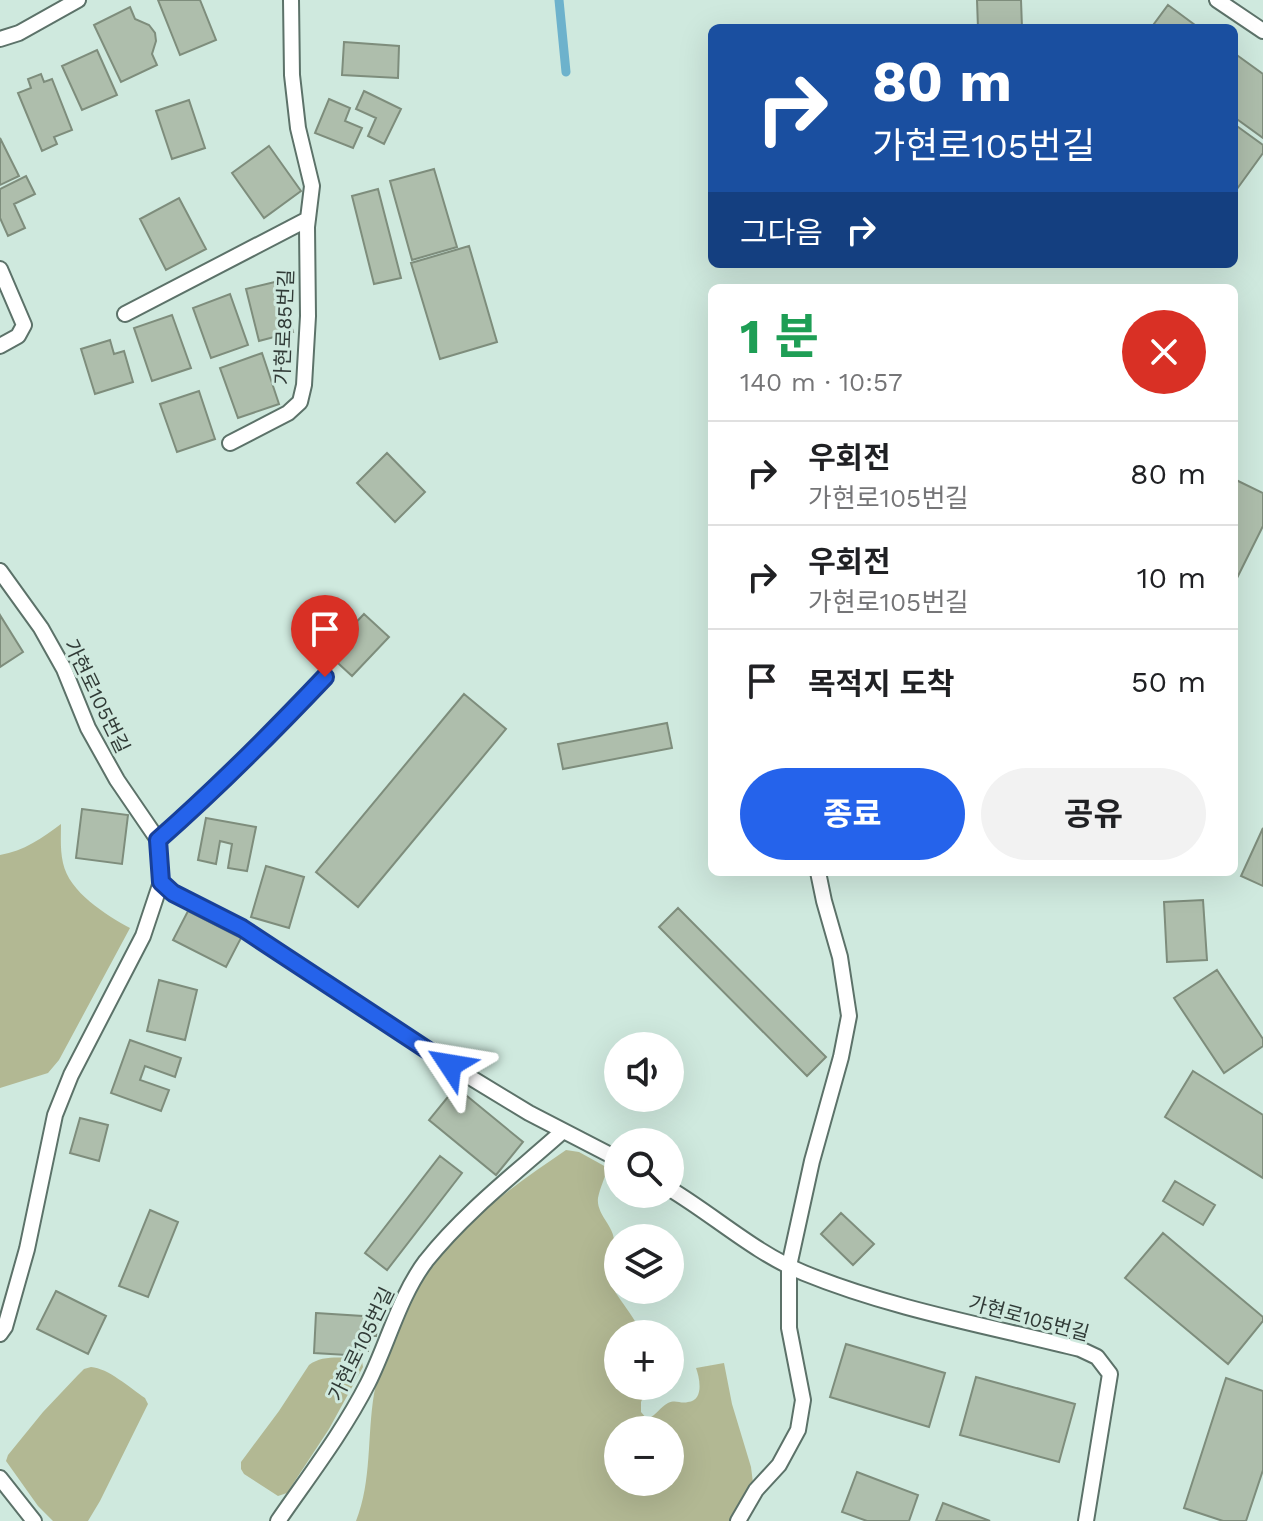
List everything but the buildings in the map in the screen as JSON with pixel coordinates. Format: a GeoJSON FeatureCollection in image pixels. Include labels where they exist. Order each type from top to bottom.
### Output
{"type":"FeatureCollection","features":[{"type":"Feature","properties":{"kind":"lane"},"geometry":{"type":"LineString","coordinates":[[0,39],[19,33],[78,0]]}},
{"type":"Feature","properties":{"kind":"lane","name":"가현로85번길"},"geometry":{"type":"LineString","coordinates":[[230,443],[288,413],[300,402],[304,385],[308,219],[312,186],[298,128],[292,75],[291,0]]}},
{"type":"Feature","properties":{"kind":"lane"},"geometry":{"type":"LineString","coordinates":[[1217,0],[1263,31]]}},
{"type":"Feature","properties":{"kind":"lane","name":"가현로85번길"},"geometry":{"type":"LineString","coordinates":[[125,314],[308,219]]}},
{"type":"Feature","properties":{"kind":"lane"},"geometry":{"type":"LineString","coordinates":[[0,269],[24,325],[18,336],[0,346]]}},
{"type":"Feature","properties":{"kind":"lane","name":"가현로105번길"},"geometry":{"type":"LineString","coordinates":[[0,571],[41,628],[64,669],[88,728],[117,780],[158,840]]}},
{"type":"Feature","properties":{"kind":"lane"},"geometry":{"type":"LineString","coordinates":[[0,1334],[5,1327],[27,1249],[55,1115],[71,1075],[143,936],[161,882],[158,840],[265,740],[325,677]]}},
{"type":"Feature","properties":{"kind":"lane"},"geometry":{"type":"LineString","coordinates":[[738,1521],[756,1490],[779,1465],[798,1430],[803,1400],[789,1328],[789,1266],[849,1016],[840,957],[819,876]]}},
{"type":"Feature","properties":{"kind":"lane"},"geometry":{"type":"LineString","coordinates":[[161,882],[173,893],[242,928],[450,1065],[529,1113],[604,1152]]}},
{"type":"Feature","properties":{"kind":"lane","name":"가현로105번길"},"geometry":{"type":"LineString","coordinates":[[278,1521],[341,1431],[368,1382],[407,1293],[426,1263],[463,1220],[563,1131]]}},
{"type":"Feature","properties":{"kind":"lane","name":"가현로105번길"},"geometry":{"type":"LineString","coordinates":[[684,1197],[764,1254],[803,1273],[885,1301],[1080,1349],[1097,1357],[1110,1374],[1086,1521]]}},
{"type":"Feature","properties":{"kind":"lane"},"geometry":{"type":"LineString","coordinates":[[0,1478],[34,1521]]}},
{"type":"Feature","properties":{"kind":"green space"},"geometry":{"type":"Polygon","coordinates":[[[61,824],[63,863],[73,884],[100,909],[130,928],[59,1060],[48,1073],[0,1088],[0,855],[25,847],[61,824]]]}},
{"type":"Feature","properties":{"kind":"green space"},"geometry":{"type":"Polygon","coordinates":[[[566,1150],[579,1152],[604,1166],[598,1204],[608,1224],[604,1224],[604,1304],[623,1304],[634,1320],[604,1320],[604,1400],[642,1400],[641,1412],[644,1416],[604,1416],[604,1496],[684,1496],[684,1416],[652,1416],[668,1403],[688,1402],[697,1397],[699,1383],[696,1368],[724,1363],[753,1483],[730,1521],[356,1521],[365,1490],[375,1387],[401,1322],[432,1266],[446,1249],[477,1217],[566,1150]]]}},
{"type":"Feature","properties":{"kind":"green space"},"geometry":{"type":"Polygon","coordinates":[[[326,1358],[356,1358],[362,1361],[363,1367],[329,1429],[287,1493],[278,1496],[244,1474],[241,1462],[309,1365],[326,1358]]]}},
{"type":"Feature","properties":{"kind":"green space"},"geometry":{"type":"Polygon","coordinates":[[[91,1367],[119,1379],[145,1398],[148,1404],[88,1521],[53,1521],[38,1506],[6,1461],[43,1412],[84,1369],[91,1367]]]}},
{"type":"Feature","properties":{"kind":"waterway"},"geometry":{"type":"LineString","coordinates":[[559,0],[566,72]]}},
{"type":"Feature","properties":{"kind":"route"},"geometry":{"type":"LineString","coordinates":[[325,677],[265,740],[158,840],[161,882],[173,893],[242,928],[450,1065]]}}]}
